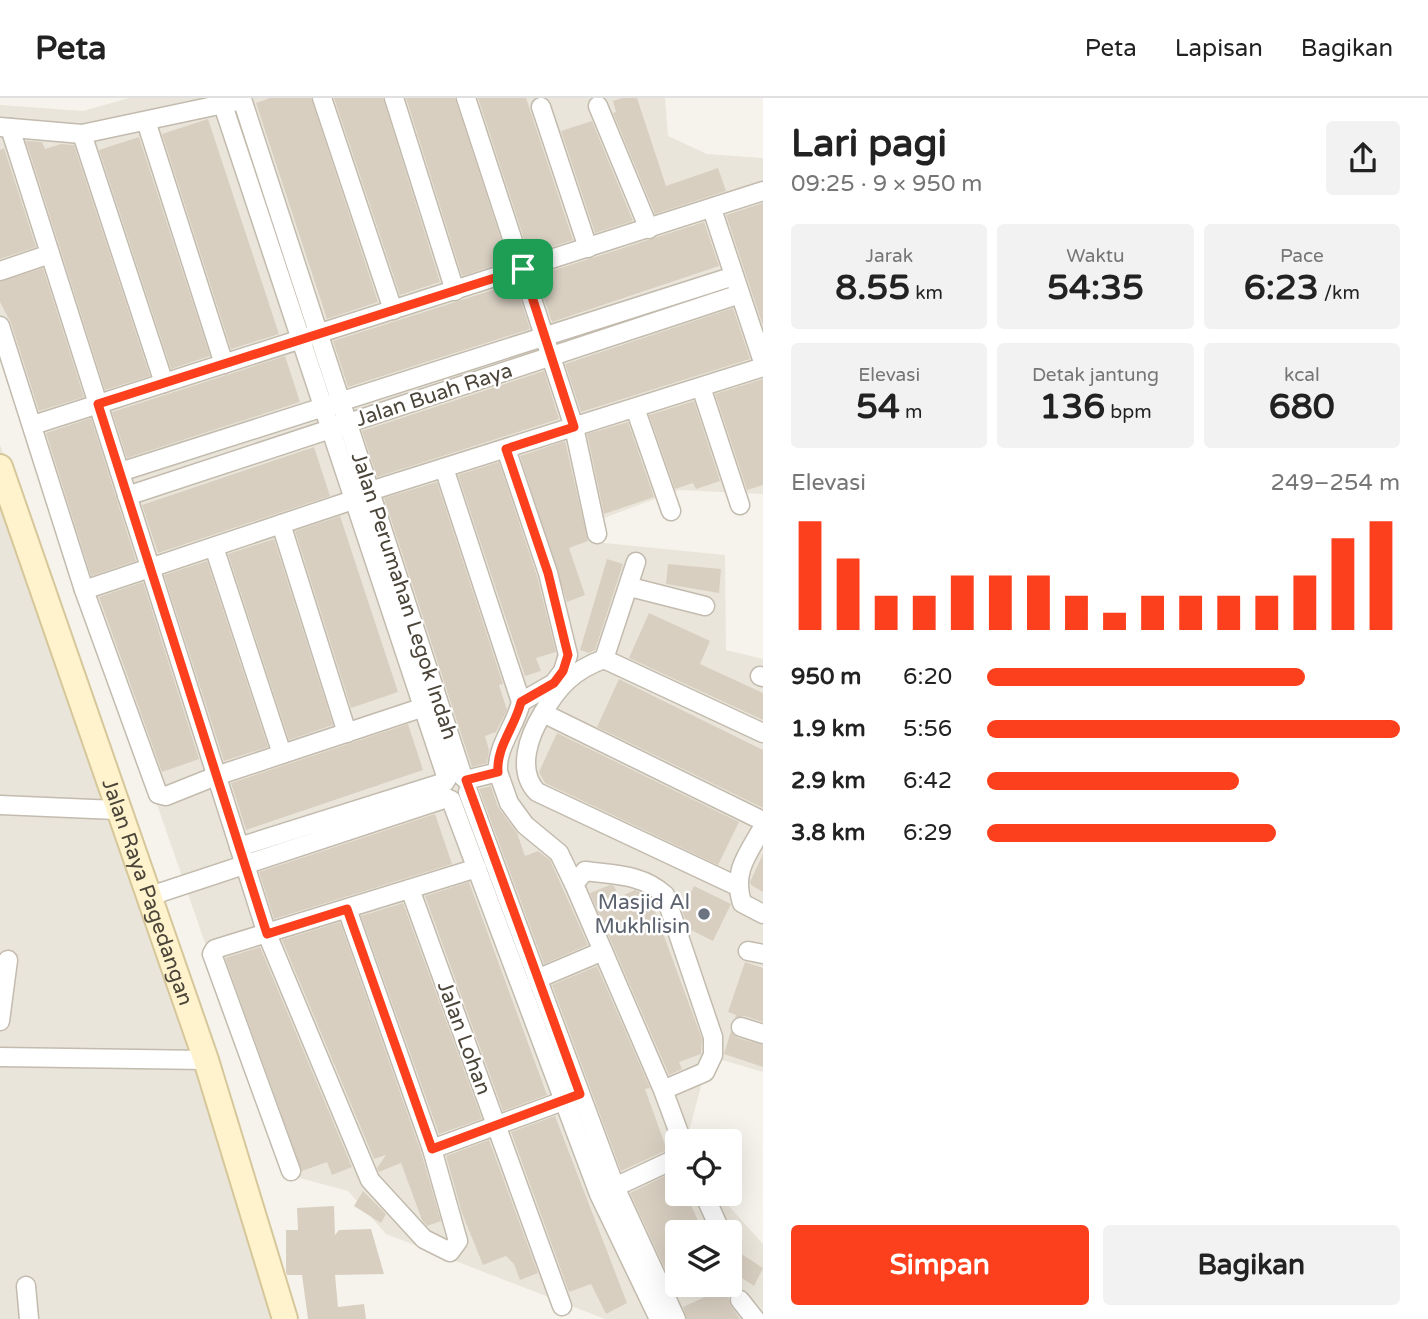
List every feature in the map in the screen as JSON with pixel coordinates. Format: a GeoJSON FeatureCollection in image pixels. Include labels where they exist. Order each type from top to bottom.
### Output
{"type":"FeatureCollection","features":[{"type":"Feature","properties":{"kind":"street"},"geometry":{"type":"LineString","coordinates":[[322,98],[393,310]]}},
{"type":"Feature","properties":{"kind":"street"},"geometry":{"type":"LineString","coordinates":[[394,98],[455,291]]}},
{"type":"Feature","properties":{"kind":"street"},"geometry":{"type":"LineString","coordinates":[[467,98],[574,427],[597,534]]}},
{"type":"Feature","properties":{"kind":"street","name":"Jalan Perumahan Legok Indah"},"geometry":{"type":"LineString","coordinates":[[432,1149],[458,1241],[450,1252],[434,1246],[370,1180],[267,934],[50,254],[5,128],[82,134],[244,99],[370,491],[477,867],[572,1097],[676,1319]]}},
{"type":"Feature","properties":{"kind":"street","name":"Jalan Perumahan Legok Indah"},"geometry":{"type":"LineString","coordinates":[[223,104],[421,708],[537,979],[598,1194],[659,1319]]}},
{"type":"Feature","properties":{"kind":"street"},"geometry":{"type":"LineString","coordinates":[[598,106],[649,229]]}},
{"type":"Feature","properties":{"kind":"street"},"geometry":{"type":"LineString","coordinates":[[541,107],[588,248]]}},
{"type":"Feature","properties":{"kind":"street"},"geometry":{"type":"LineString","coordinates":[[146,121],[225,364]]}},
{"type":"Feature","properties":{"kind":"street"},"geometry":{"type":"LineString","coordinates":[[82,134],[164,383]]}},
{"type":"Feature","properties":{"kind":"street"},"geometry":{"type":"LineString","coordinates":[[33,425],[763,191]]}},
{"type":"Feature","properties":{"kind":"street"},"geometry":{"type":"LineString","coordinates":[[370,491],[763,365],[712,209]]}},
{"type":"Feature","properties":{"kind":"street"},"geometry":{"type":"LineString","coordinates":[[0,271],[50,254]]}},
{"type":"Feature","properties":{"kind":"street","name":"Jalan Buah Raya"},"geometry":{"type":"LineString","coordinates":[[120,472],[544,337],[737,285]]}},
{"type":"Feature","properties":{"kind":"street","name":"Jalan Buah Raya"},"geometry":{"type":"LineString","coordinates":[[127,496],[551,356],[737,285]]}},
{"type":"Feature","properties":{"kind":"street","name":"Jalan Perumahan Legok Indah"},"geometry":{"type":"LineString","coordinates":[[0,326],[84,590],[158,794],[166,796],[216,776],[421,708]]}},
{"type":"Feature","properties":{"kind":"street"},"geometry":{"type":"LineString","coordinates":[[701,387],[740,505]]}},
{"type":"Feature","properties":{"kind":"street"},"geometry":{"type":"LineString","coordinates":[[635,408],[671,511]]}},
{"type":"Feature","properties":{"kind":"street"},"geometry":{"type":"LineString","coordinates":[[506,449],[548,573],[568,655],[563,671],[554,683],[521,702]]}},
{"type":"Feature","properties":{"kind":"street","name":"Jalan Raya Pagedangan"},"geometry":{"type":"LineString","coordinates":[[0,467],[6,500],[206,1060],[285,1319]]}},
{"type":"Feature","properties":{"kind":"street"},"geometry":{"type":"LineString","coordinates":[[444,468],[521,702],[512,731],[498,754],[498,772],[509,803],[526,825],[559,853],[603,950],[678,1129]]}},
{"type":"Feature","properties":{"kind":"street","name":"Jalan Perumahan Legok Indah"},"geometry":{"type":"LineString","coordinates":[[84,590],[353,500]]}},
{"type":"Feature","properties":{"kind":"street"},"geometry":{"type":"LineString","coordinates":[[281,524],[347,733]]}},
{"type":"Feature","properties":{"kind":"street"},"geometry":{"type":"LineString","coordinates":[[214,547],[282,754]]}},
{"type":"Feature","properties":{"kind":"street"},"geometry":{"type":"LineString","coordinates":[[636,562],[630,587],[604,659],[568,678],[543,713],[525,753],[531,786],[537,792],[737,886]]}},
{"type":"Feature","properties":{"kind":"street"},"geometry":{"type":"LineString","coordinates":[[630,587],[705,606]]}},
{"type":"Feature","properties":{"kind":"street"},"geometry":{"type":"LineString","coordinates":[[604,659],[763,733]]}},
{"type":"Feature","properties":{"kind":"street"},"geometry":{"type":"LineString","coordinates":[[543,713],[763,821]]}},
{"type":"Feature","properties":{"kind":"street"},"geometry":{"type":"LineString","coordinates":[[146,897],[245,865],[498,772]]}},
{"type":"Feature","properties":{"kind":"street"},"geometry":{"type":"LineString","coordinates":[[239,847],[455,787]]}},
{"type":"Feature","properties":{"kind":"street"},"geometry":{"type":"LineString","coordinates":[[0,805],[116,810]]}},
{"type":"Feature","properties":{"kind":"street"},"geometry":{"type":"LineString","coordinates":[[763,827],[739,872],[737,886],[742,903],[763,914]]}},
{"type":"Feature","properties":{"kind":"street"},"geometry":{"type":"LineString","coordinates":[[291,1171],[212,954],[215,949],[477,867]]}},
{"type":"Feature","properties":{"kind":"street"},"geometry":{"type":"LineString","coordinates":[[574,884],[585,871],[634,876],[652,882],[665,895],[713,1037],[713,1055],[705,1072],[663,1090]]}},
{"type":"Feature","properties":{"kind":"street","name":"Jalan Lohan"},"geometry":{"type":"LineString","coordinates":[[410,889],[562,1306]]}},
{"type":"Feature","properties":{"kind":"street"},"geometry":{"type":"LineString","coordinates":[[347,909],[432,1149],[572,1097]]}},
{"type":"Feature","properties":{"kind":"street"},"geometry":{"type":"LineString","coordinates":[[537,979],[603,950]]}},
{"type":"Feature","properties":{"kind":"street"},"geometry":{"type":"LineString","coordinates":[[0,1021],[8,960]]}},
{"type":"Feature","properties":{"kind":"street"},"geometry":{"type":"LineString","coordinates":[[741,1027],[763,1034]]}},
{"type":"Feature","properties":{"kind":"street"},"geometry":{"type":"LineString","coordinates":[[0,1057],[206,1060]]}},
{"type":"Feature","properties":{"kind":"street"},"geometry":{"type":"LineString","coordinates":[[615,1187],[665,1164]]}},
{"type":"Feature","properties":{"kind":"street"},"geometry":{"type":"LineString","coordinates":[[26,1286],[29,1319]]}},
{"type":"Feature","properties":{"kind":"street"},"geometry":{"type":"LineString","coordinates":[[740,1300],[755,1319]]}},
{"type":"Feature","properties":{"kind":"shaded area"},"geometry":{"type":"Polygon","coordinates":[[[129,98],[665,98],[668,136],[707,154],[763,158],[763,494],[679,490],[604,518],[595,542],[725,555],[726,650],[763,659],[763,1072],[709,1056],[690,1129],[665,1129],[665,1206],[729,1206],[741,1220],[665,1220],[665,1297],[742,1297],[742,1221],[763,1244],[763,1319],[605,1319],[386,1234],[348,1191],[285,1174],[0,351],[0,105],[83,111],[129,98]]]}},
{"type":"Feature","properties":{"kind":"shaded area"},"geometry":{"type":"Polygon","coordinates":[[[0,444],[118,824],[283,1319],[0,1319],[0,444]]]}},
{"type":"Feature","properties":{"kind":"building"},"geometry":{"type":"Polygon","coordinates":[[[270,98],[311,98],[378,302],[327,319],[256,103],[270,98]]]}},
{"type":"Feature","properties":{"kind":"building"},"geometry":{"type":"Polygon","coordinates":[[[334,98],[383,98],[440,282],[400,295],[334,98]]]}},
{"type":"Feature","properties":{"kind":"building"},"geometry":{"type":"Polygon","coordinates":[[[406,98],[455,98],[508,261],[462,276],[406,98]]]}},
{"type":"Feature","properties":{"kind":"building"},"geometry":{"type":"Polygon","coordinates":[[[478,98],[526,98],[573,240],[529,254],[478,98]]]}},
{"type":"Feature","properties":{"kind":"building"},"geometry":{"type":"Polygon","coordinates":[[[637,98],[666,186],[718,168],[726,191],[655,214],[613,113],[616,112],[613,101],[637,98]]]}},
{"type":"Feature","properties":{"kind":"building"},"geometry":{"type":"Polygon","coordinates":[[[208,119],[279,334],[231,349],[162,134],[208,119]]]}},
{"type":"Feature","properties":{"kind":"building"},"geometry":{"type":"Polygon","coordinates":[[[592,121],[633,221],[595,233],[561,131],[592,121]]]}},
{"type":"Feature","properties":{"kind":"building"},"geometry":{"type":"Polygon","coordinates":[[[139,137],[210,356],[171,369],[99,150],[139,137]]]}},
{"type":"Feature","properties":{"kind":"building"},"geometry":{"type":"Polygon","coordinates":[[[26,141],[42,142],[45,149],[61,144],[74,145],[150,376],[105,390],[26,141]]]}},
{"type":"Feature","properties":{"kind":"building"},"geometry":{"type":"Polygon","coordinates":[[[4,148],[36,247],[0,259],[0,150],[4,148]]]}},
{"type":"Feature","properties":{"kind":"building"},"geometry":{"type":"Polygon","coordinates":[[[763,203],[763,326],[726,215],[763,203]]]}},
{"type":"Feature","properties":{"kind":"building"},"geometry":{"type":"Polygon","coordinates":[[[704,222],[719,266],[552,322],[536,276],[704,222]]]}},
{"type":"Feature","properties":{"kind":"building"},"geometry":{"type":"Polygon","coordinates":[[[43,268],[84,397],[39,411],[11,323],[0,302],[0,282],[43,268]]]}},
{"type":"Feature","properties":{"kind":"building"},"geometry":{"type":"Polygon","coordinates":[[[515,283],[530,329],[348,387],[333,341],[515,283]]]}},
{"type":"Feature","properties":{"kind":"building"},"geometry":{"type":"Polygon","coordinates":[[[733,308],[750,359],[581,412],[565,364],[733,308]]]}},
{"type":"Feature","properties":{"kind":"building"},"geometry":{"type":"Polygon","coordinates":[[[285,356],[300,402],[127,458],[112,412],[285,356]]]}},
{"type":"Feature","properties":{"kind":"building"},"geometry":{"type":"Polygon","coordinates":[[[544,371],[559,419],[377,477],[362,431],[544,371]]]}},
{"type":"Feature","properties":{"kind":"building"},"geometry":{"type":"Polygon","coordinates":[[[763,379],[763,485],[747,490],[715,394],[763,379]]]}},
{"type":"Feature","properties":{"kind":"building"},"geometry":{"type":"Polygon","coordinates":[[[694,401],[720,481],[696,489],[693,483],[675,489],[649,415],[694,401]]]}},
{"type":"Feature","properties":{"kind":"building"},"geometry":{"type":"Polygon","coordinates":[[[91,418],[136,561],[91,576],[46,433],[91,418]]]}},
{"type":"Feature","properties":{"kind":"building"},"geometry":{"type":"Polygon","coordinates":[[[628,422],[654,497],[604,514],[587,434],[628,422]]]}},
{"type":"Feature","properties":{"kind":"building"},"geometry":{"type":"Polygon","coordinates":[[[565,441],[588,541],[569,548],[585,595],[567,602],[520,456],[565,441]]]}},
{"type":"Feature","properties":{"kind":"building"},"geometry":{"type":"Polygon","coordinates":[[[314,447],[330,496],[158,553],[142,505],[314,447]]]}},
{"type":"Feature","properties":{"kind":"building"},"geometry":{"type":"Polygon","coordinates":[[[499,462],[537,576],[556,652],[536,658],[541,671],[525,676],[458,475],[499,462]]]}},
{"type":"Feature","properties":{"kind":"building"},"geometry":{"type":"Polygon","coordinates":[[[437,482],[503,684],[499,685],[507,710],[496,732],[485,736],[489,750],[487,763],[472,767],[384,498],[437,482]]]}},
{"type":"Feature","properties":{"kind":"building"},"geometry":{"type":"Polygon","coordinates":[[[340,516],[398,692],[351,708],[295,531],[340,516]]]}},
{"type":"Feature","properties":{"kind":"building"},"geometry":{"type":"Polygon","coordinates":[[[274,539],[333,725],[289,740],[228,554],[274,539]]]}},
{"type":"Feature","properties":{"kind":"building"},"geometry":{"type":"Polygon","coordinates":[[[607,559],[623,564],[595,650],[589,653],[580,650],[607,559]]]}},
{"type":"Feature","properties":{"kind":"building"},"geometry":{"type":"Polygon","coordinates":[[[207,561],[268,747],[224,761],[164,575],[207,561]]]}},
{"type":"Feature","properties":{"kind":"building"},"geometry":{"type":"Polygon","coordinates":[[[668,564],[721,569],[719,593],[666,584],[668,564]]]}},
{"type":"Feature","properties":{"kind":"building"},"geometry":{"type":"Polygon","coordinates":[[[143,582],[199,759],[162,772],[99,597],[143,582]]]}},
{"type":"Feature","properties":{"kind":"building"},"geometry":{"type":"Polygon","coordinates":[[[649,613],[710,641],[700,664],[763,693],[763,720],[629,658],[649,613]]]}},
{"type":"Feature","properties":{"kind":"building"},"geometry":{"type":"Polygon","coordinates":[[[619,679],[763,750],[763,808],[597,727],[619,679]]]}},
{"type":"Feature","properties":{"kind":"building"},"geometry":{"type":"Polygon","coordinates":[[[408,724],[423,770],[246,830],[231,783],[408,724]]]}},
{"type":"Feature","properties":{"kind":"building"},"geometry":{"type":"Polygon","coordinates":[[[557,733],[739,822],[718,865],[545,783],[539,772],[557,733]]]}},
{"type":"Feature","properties":{"kind":"building"},"geometry":{"type":"Polygon","coordinates":[[[491,786],[498,807],[517,833],[525,856],[538,851],[550,860],[588,945],[544,964],[479,789],[491,786]]]}},
{"type":"Feature","properties":{"kind":"building"},"geometry":{"type":"Polygon","coordinates":[[[435,814],[452,864],[274,919],[259,872],[435,814]]]}},
{"type":"Feature","properties":{"kind":"building"},"geometry":{"type":"Polygon","coordinates":[[[763,854],[763,892],[750,882],[763,854]]]}},
{"type":"Feature","properties":{"kind":"building"},"geometry":{"type":"Polygon","coordinates":[[[469,882],[547,1095],[503,1111],[425,896],[469,882]]]}},
{"type":"Feature","properties":{"kind":"building"},"geometry":{"type":"Polygon","coordinates":[[[614,886],[619,897],[635,890],[650,898],[702,1039],[701,1054],[679,1062],[682,1069],[669,1075],[590,893],[614,886]]]}},
{"type":"Feature","properties":{"kind":"building","name":"Masjid Al Mukhlisin"},"geometry":{"type":"Polygon","coordinates":[[[694,886],[731,904],[713,941],[689,929],[682,911],[694,886]]]}},
{"type":"Feature","properties":{"kind":"building"},"geometry":{"type":"Polygon","coordinates":[[[403,903],[482,1119],[439,1134],[361,916],[403,903]]]}},
{"type":"Feature","properties":{"kind":"building"},"geometry":{"type":"Polygon","coordinates":[[[340,922],[421,1152],[441,1221],[427,1226],[422,1220],[401,1163],[379,1172],[377,1168],[386,1155],[374,1159],[282,940],[340,922]]]}},
{"type":"Feature","properties":{"kind":"building"},"geometry":{"type":"Polygon","coordinates":[[[260,947],[352,1167],[332,1175],[327,1162],[302,1171],[225,958],[260,947]]]}},
{"type":"Feature","properties":{"kind":"building"},"geometry":{"type":"Polygon","coordinates":[[[745,962],[763,968],[763,1022],[744,1016],[735,1018],[736,1015],[728,1012],[745,962]]]}},
{"type":"Feature","properties":{"kind":"building"},"geometry":{"type":"Polygon","coordinates":[[[597,966],[650,1088],[645,1089],[665,1151],[621,1171],[552,985],[597,966]]]}},
{"type":"Feature","properties":{"kind":"building"},"geometry":{"type":"Polygon","coordinates":[[[731,1031],[738,1038],[763,1045],[763,1067],[724,1054],[731,1031]]]}},
{"type":"Feature","properties":{"kind":"building"},"geometry":{"type":"Polygon","coordinates":[[[555,1116],[627,1303],[606,1314],[591,1284],[569,1292],[511,1132],[555,1116]]]}},
{"type":"Feature","properties":{"kind":"building"},"geometry":{"type":"Polygon","coordinates":[[[489,1140],[538,1273],[520,1280],[514,1264],[506,1256],[483,1265],[462,1213],[446,1156],[489,1140]]]}},
{"type":"Feature","properties":{"kind":"building"},"geometry":{"type":"Polygon","coordinates":[[[665,1176],[665,1206],[691,1206],[698,1220],[665,1220],[665,1269],[630,1193],[665,1176]]]}},
{"type":"Feature","properties":{"kind":"building"},"geometry":{"type":"Polygon","coordinates":[[[363,1191],[386,1214],[381,1223],[354,1206],[363,1191]]]}},
{"type":"Feature","properties":{"kind":"building"},"geometry":{"type":"Polygon","coordinates":[[[334,1206],[335,1235],[339,1230],[371,1229],[384,1274],[335,1275],[338,1307],[364,1304],[366,1319],[308,1319],[302,1275],[287,1275],[286,1272],[286,1230],[298,1230],[297,1208],[334,1206]]]}},
{"type":"Feature","properties":{"kind":"building"},"geometry":{"type":"Polygon","coordinates":[[[742,1254],[763,1268],[754,1286],[742,1278],[742,1254]]]}},
{"type":"Feature","properties":{"kind":"building"},"geometry":{"type":"Polygon","coordinates":[[[705,1297],[729,1297],[740,1319],[687,1319],[683,1307],[705,1297]]]}},
{"type":"Feature","properties":{"kind":"place","name":"Masjid Al Mukhlisin"},"geometry":{"type":"Point","coordinates":[704,914]}},
{"type":"Feature","properties":{"kind":"route"},"geometry":{"type":"LineString","coordinates":[[523,269],[574,427],[506,449],[548,573],[568,655],[563,671],[554,683],[521,702],[512,731],[498,754],[498,772],[466,780],[468,792],[580,1094],[432,1149],[347,909],[267,934],[98,404],[523,269]]}}]}
